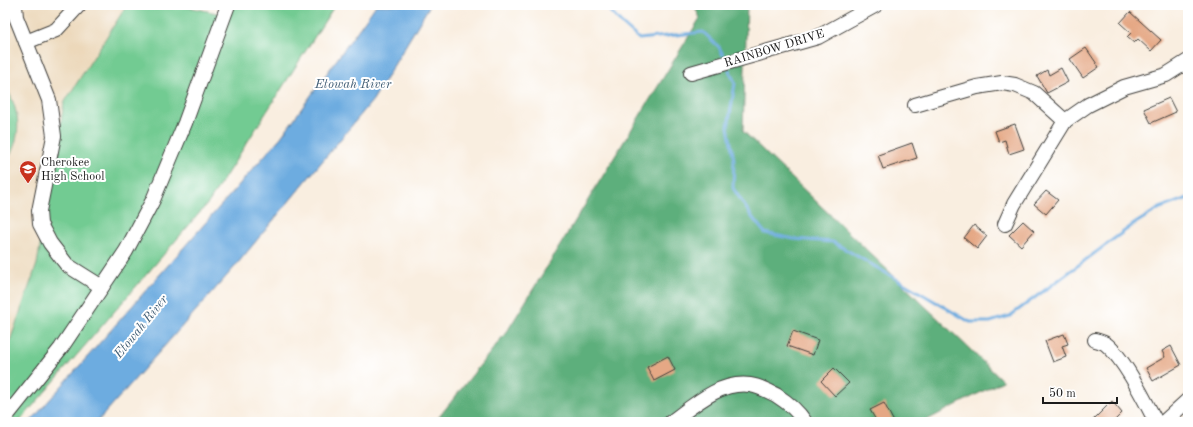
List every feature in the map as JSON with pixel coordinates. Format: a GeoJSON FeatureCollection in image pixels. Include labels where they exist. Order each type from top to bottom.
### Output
{"type":"FeatureCollection","features":[{"type":"Feature","properties":{"kind":"street"},"geometry":{"type":"LineString","coordinates":[[15,5],[16,18],[49,100],[54,136],[39,211],[40,224],[50,243],[67,265],[102,287]]}},
{"type":"Feature","properties":{"kind":"street"},"geometry":{"type":"LineString","coordinates":[[26,42],[56,30],[78,5]]}},
{"type":"Feature","properties":{"kind":"street"},"geometry":{"type":"LineString","coordinates":[[5,418],[61,348],[126,251],[153,200],[185,123],[228,5]]}},
{"type":"Feature","properties":{"kind":"street","name":"RAINBOW DRIVE"},"geometry":{"type":"LineString","coordinates":[[691,73],[818,37],[876,5]]}},
{"type":"Feature","properties":{"kind":"street"},"geometry":{"type":"LineString","coordinates":[[1005,224],[1014,204],[1065,121],[1088,105],[1124,87],[1166,75],[1188,61]]}},
{"type":"Feature","properties":{"kind":"street"},"geometry":{"type":"LineString","coordinates":[[915,105],[977,87],[1002,83],[1015,85],[1034,93],[1065,121]]}},
{"type":"Feature","properties":{"kind":"street"},"geometry":{"type":"LineString","coordinates":[[1095,340],[1105,343],[1124,366],[1156,422]]}},
{"type":"Feature","properties":{"kind":"street"},"geometry":{"type":"LineString","coordinates":[[671,422],[705,397],[736,385],[751,385],[766,390],[781,398],[791,406],[805,422]]}},
{"type":"Feature","properties":{"kind":"street"},"geometry":{"type":"LineString","coordinates":[[1164,422],[1188,400]]}},
{"type":"Feature","properties":{"kind":"shaded area","name":"Cherokee High School"},"geometry":{"type":"Polygon","coordinates":[[[5,5],[127,5],[64,103],[37,264],[5,406],[5,5]]]}},
{"type":"Feature","properties":{"kind":"green space"},"geometry":{"type":"Polygon","coordinates":[[[127,5],[180,5],[221,14],[224,5],[335,5],[209,202],[19,422],[5,422],[5,355],[37,264],[64,103],[127,5]]]}},
{"type":"Feature","properties":{"kind":"green space"},"geometry":{"type":"Polygon","coordinates":[[[694,5],[747,5],[743,131],[1003,381],[923,422],[435,422],[508,330],[700,18],[694,5]]]}},
{"type":"Feature","properties":{"kind":"green space"},"geometry":{"type":"Polygon","coordinates":[[[5,86],[14,105],[18,125],[15,144],[5,163],[5,141],[8,129],[5,108],[5,86]]]}},
{"type":"Feature","properties":{"kind":"water","name":"Etowah River"},"geometry":{"type":"Polygon","coordinates":[[[376,5],[430,5],[373,100],[233,269],[97,422],[30,422],[281,137],[376,5]]]}},
{"type":"Feature","properties":{"kind":"building"},"geometry":{"type":"Polygon","coordinates":[[[1130,12],[1161,40],[1151,51],[1138,39],[1134,43],[1127,37],[1131,33],[1120,23],[1130,12]]]}},
{"type":"Feature","properties":{"kind":"building"},"geometry":{"type":"Polygon","coordinates":[[[1086,48],[1099,67],[1083,78],[1070,59],[1086,48]]]}},
{"type":"Feature","properties":{"kind":"building"},"geometry":{"type":"Polygon","coordinates":[[[1061,68],[1068,82],[1047,93],[1037,76],[1047,70],[1049,75],[1061,68]]]}},
{"type":"Feature","properties":{"kind":"building"},"geometry":{"type":"Polygon","coordinates":[[[1169,98],[1176,112],[1151,123],[1144,109],[1169,98]]]}},
{"type":"Feature","properties":{"kind":"building"},"geometry":{"type":"Polygon","coordinates":[[[1015,124],[1024,149],[1009,154],[1005,140],[999,142],[995,131],[1015,124]]]}},
{"type":"Feature","properties":{"kind":"building"},"geometry":{"type":"Polygon","coordinates":[[[912,143],[917,158],[883,169],[878,155],[912,143]]]}},
{"type":"Feature","properties":{"kind":"building"},"geometry":{"type":"Polygon","coordinates":[[[1046,191],[1058,200],[1046,214],[1034,204],[1046,191]]]}},
{"type":"Feature","properties":{"kind":"building"},"geometry":{"type":"Polygon","coordinates":[[[1023,221],[1034,231],[1021,246],[1009,235],[1023,221]]]}},
{"type":"Feature","properties":{"kind":"building"},"geometry":{"type":"Polygon","coordinates":[[[974,225],[987,236],[977,249],[964,238],[974,225]]]}},
{"type":"Feature","properties":{"kind":"building"},"geometry":{"type":"Polygon","coordinates":[[[793,331],[818,340],[813,355],[787,346],[793,331]]]}},
{"type":"Feature","properties":{"kind":"building"},"geometry":{"type":"Polygon","coordinates":[[[1064,334],[1068,344],[1062,346],[1066,357],[1053,362],[1045,341],[1064,334]]]}},
{"type":"Feature","properties":{"kind":"building"},"geometry":{"type":"Polygon","coordinates":[[[1171,346],[1181,365],[1153,381],[1146,368],[1165,357],[1162,351],[1171,346]]]}},
{"type":"Feature","properties":{"kind":"building"},"geometry":{"type":"Polygon","coordinates":[[[668,356],[675,370],[654,381],[647,367],[668,356]]]}},
{"type":"Feature","properties":{"kind":"building"},"geometry":{"type":"Polygon","coordinates":[[[834,368],[849,383],[835,396],[821,381],[834,368]]]}},
{"type":"Feature","properties":{"kind":"building"},"geometry":{"type":"Polygon","coordinates":[[[1112,401],[1122,413],[1113,422],[1091,422],[1112,401]]]}},
{"type":"Feature","properties":{"kind":"building"},"geometry":{"type":"Polygon","coordinates":[[[884,403],[894,422],[877,422],[870,410],[884,403]]]}},
{"type":"Feature","properties":{"kind":"waterway"},"geometry":{"type":"LineString","coordinates":[[604,5],[639,39],[703,32],[719,47],[723,55]]}},
{"type":"Feature","properties":{"kind":"waterway"},"geometry":{"type":"LineString","coordinates":[[729,70],[735,83],[728,127],[734,160],[733,188],[752,217],[765,233],[794,239],[833,242],[970,322],[990,322],[1010,316],[1134,224],[1160,208],[1188,198]]}},
{"type":"Feature","properties":{"kind":"place","name":"Cherokee High School"},"geometry":{"type":"Point","coordinates":[28,184]}}]}
